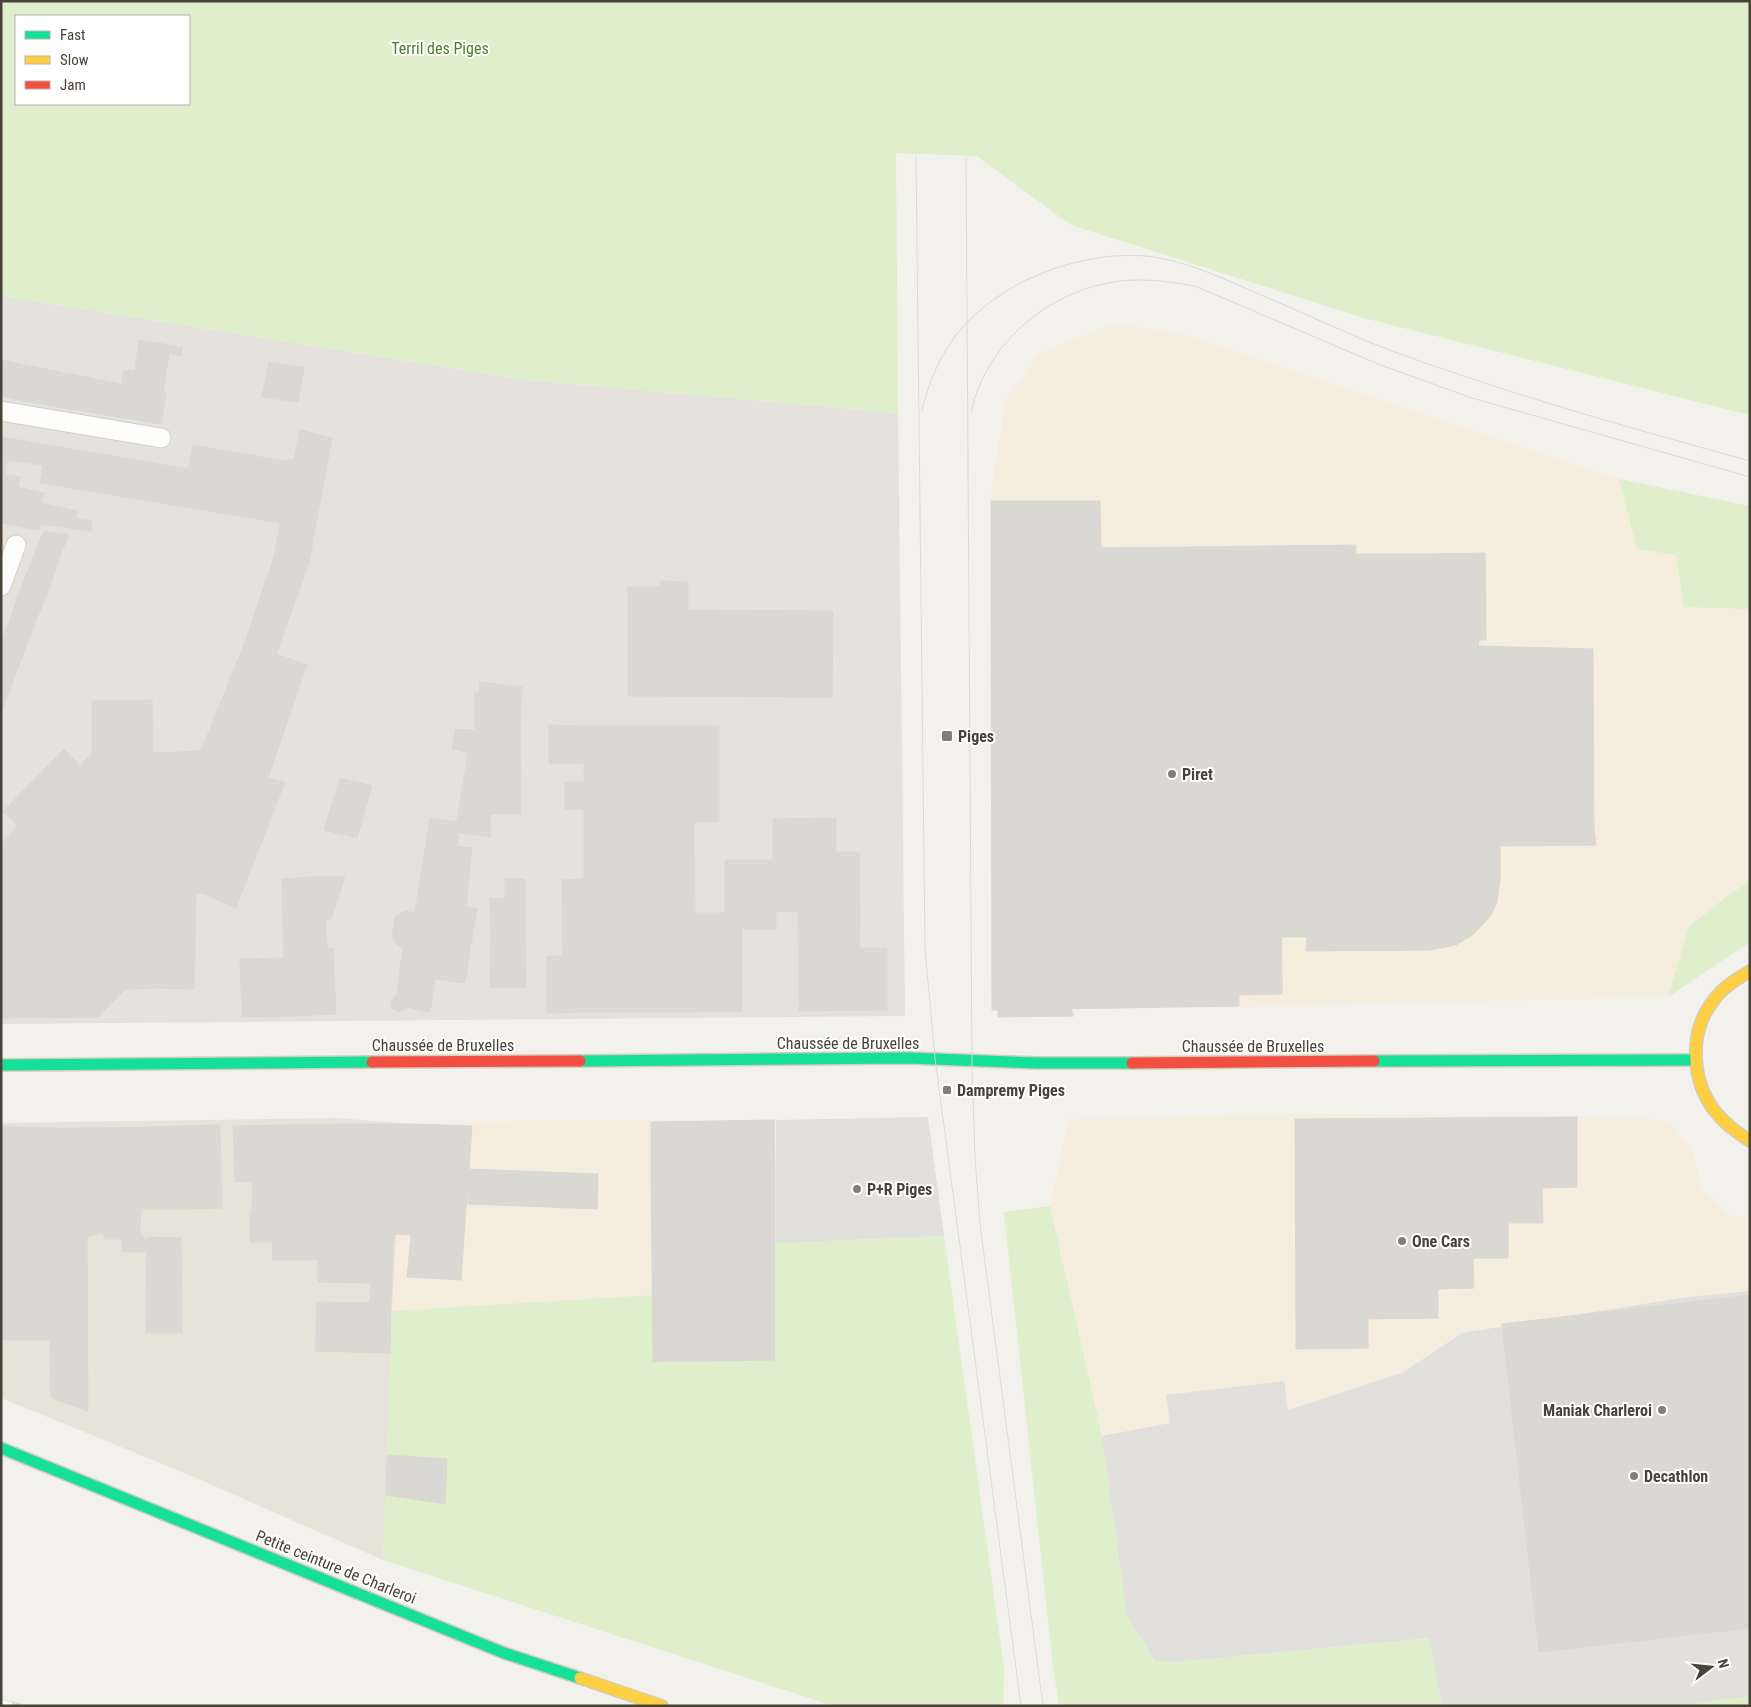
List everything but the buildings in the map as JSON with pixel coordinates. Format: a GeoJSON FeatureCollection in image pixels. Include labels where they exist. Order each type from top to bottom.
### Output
{"type":"FeatureCollection","features":[{"type":"Feature","properties":{"kind":"main road"},"geometry":{"type":"LineString","coordinates":[[1750,971],[1726,985],[1709,1006],[1698,1032],[1695,1060],[1699,1083],[1709,1105],[1722,1121],[1738,1135],[1750,1141]]}},
{"type":"Feature","properties":{"kind":"main road","name":"Chaussée de Bruxelles"},"geometry":{"type":"LineString","coordinates":[[1,1065],[908,1058],[1038,1063],[1695,1060]]}},
{"type":"Feature","properties":{"kind":"main road","name":"Petite ceinture de Charleroi"},"geometry":{"type":"LineString","coordinates":[[1,1448],[504,1653],[662,1706]]}},
{"type":"Feature","properties":{"kind":"lane"},"geometry":{"type":"LineString","coordinates":[[1,411],[161,438]]}},
{"type":"Feature","properties":{"kind":"lane"},"geometry":{"type":"LineString","coordinates":[[1,586],[16,545]]}},
{"type":"Feature","properties":{"kind":"shaded area"},"geometry":{"type":"Polygon","coordinates":[[[1,296],[526,380],[898,413],[905,1016],[1,1024],[1,296]]]}},
{"type":"Feature","properties":{"kind":"shaded area"},"geometry":{"type":"Polygon","coordinates":[[[1112,324],[1182,334],[1619,479],[1637,549],[1676,555],[1684,607],[1750,609],[1750,881],[1726,897],[1689,927],[1668,997],[1240,1007],[991,1010],[990,500],[1006,399],[1040,353],[1112,324]]]}},
{"type":"Feature","properties":{"kind":"shaded area"},"geometry":{"type":"Polygon","coordinates":[[[1295,1114],[1641,1117],[1670,1122],[1692,1151],[1702,1189],[1730,1216],[1750,1218],[1750,1696],[1674,1706],[1442,1706],[1429,1638],[1127,1616],[1102,1436],[1050,1206],[1069,1119],[1295,1114]]]}},
{"type":"Feature","properties":{"kind":"shaded area","name":"P+R Piges"},"geometry":{"type":"Polygon","coordinates":[[[928,1117],[944,1236],[776,1243],[776,1120],[928,1117]]]}},
{"type":"Feature","properties":{"kind":"shaded area"},"geometry":{"type":"Polygon","coordinates":[[[336,1118],[411,1124],[398,1205],[392,1311],[383,1560],[180,1471],[1,1398],[1,1123],[336,1118]]]}},
{"type":"Feature","properties":{"kind":"shaded area"},"geometry":{"type":"Polygon","coordinates":[[[776,1120],[776,1360],[654,1363],[653,1295],[392,1311],[398,1205],[411,1124],[530,1121],[776,1120]]]}},
{"type":"Feature","properties":{"kind":"shaded area"},"geometry":{"type":"Polygon","coordinates":[[[1750,1291],[1750,1696],[1674,1706],[1442,1706],[1429,1638],[1175,1662],[1155,1661],[1127,1616],[1102,1436],[1170,1423],[1166,1395],[1284,1381],[1288,1410],[1404,1372],[1462,1333],[1688,1297],[1750,1291]]]}},
{"type":"Feature","properties":{"kind":"green space","name":"Terril des Piges"},"geometry":{"type":"Polygon","coordinates":[[[1,1],[1750,1],[1750,415],[1364,318],[1071,225],[977,156],[896,153],[898,413],[526,380],[1,296],[1,1]]]}},
{"type":"Feature","properties":{"kind":"green space"},"geometry":{"type":"Polygon","coordinates":[[[1619,479],[1750,506],[1750,609],[1684,607],[1676,555],[1637,549],[1619,479]]]}},
{"type":"Feature","properties":{"kind":"green space"},"geometry":{"type":"Polygon","coordinates":[[[1750,881],[1750,942],[1668,997],[1689,927],[1726,897],[1750,881]]]}},
{"type":"Feature","properties":{"kind":"green space"},"geometry":{"type":"Polygon","coordinates":[[[1050,1206],[1102,1436],[1127,1616],[1155,1661],[1175,1662],[1429,1638],[1442,1706],[1059,1706],[1052,1658],[1004,1212],[1050,1206]]]}},
{"type":"Feature","properties":{"kind":"green space"},"geometry":{"type":"Polygon","coordinates":[[[944,1236],[1004,1668],[1003,1706],[834,1706],[383,1560],[392,1311],[653,1295],[654,1363],[776,1360],[776,1243],[944,1236]]]}},
{"type":"Feature","properties":{"kind":"green space"},"geometry":{"type":"Polygon","coordinates":[[[1750,1696],[1750,1706],[1674,1706],[1750,1696]]]}},
{"type":"Feature","properties":{"kind":"tram line"},"geometry":{"type":"LineString","coordinates":[[916,157],[925,948],[935,1058],[1021,1706]]}},
{"type":"Feature","properties":{"kind":"tram line"},"geometry":{"type":"LineString","coordinates":[[966,159],[972,1068],[975,1157],[980,1224],[1043,1706]]}},
{"type":"Feature","properties":{"kind":"tram line"},"geometry":{"type":"LineString","coordinates":[[922,410],[935,372],[953,339],[964,325],[993,300],[1026,280],[1063,266],[1103,257],[1142,256],[1160,258],[1207,272],[1396,353],[1499,388],[1582,414],[1750,461]]}},
{"type":"Feature","properties":{"kind":"tram line"},"geometry":{"type":"LineString","coordinates":[[971,412],[978,388],[989,366],[1003,346],[1020,328],[1040,312],[1061,299],[1084,289],[1119,281],[1162,281],[1195,286],[1378,364],[1472,398],[1750,477]]}},
{"type":"Feature","properties":{"kind":"railway"},"geometry":{"type":"LineString","coordinates":[[1,1702],[19,1706]]}},
{"type":"Feature","properties":{"kind":"traffic: fast"},"geometry":{"type":"LineString","coordinates":[[580,1061],[908,1058],[1038,1063],[1132,1063]]}},
{"type":"Feature","properties":{"kind":"traffic: fast"},"geometry":{"type":"LineString","coordinates":[[1374,1061],[1695,1060]]}},
{"type":"Feature","properties":{"kind":"traffic: fast"},"geometry":{"type":"LineString","coordinates":[[1,1065],[372,1062]]}},
{"type":"Feature","properties":{"kind":"traffic: fast"},"geometry":{"type":"LineString","coordinates":[[1,1448],[504,1653],[580,1678]]}},
{"type":"Feature","properties":{"kind":"traffic: slow"},"geometry":{"type":"LineString","coordinates":[[1750,971],[1730,984],[1714,1000],[1705,1013],[1696,1043],[1698,1075],[1710,1104],[1727,1124],[1750,1141]]}},
{"type":"Feature","properties":{"kind":"traffic: slow"},"geometry":{"type":"LineString","coordinates":[[580,1678],[662,1706]]}},
{"type":"Feature","properties":{"kind":"traffic: jam"},"geometry":{"type":"LineString","coordinates":[[372,1062],[580,1061]]}},
{"type":"Feature","properties":{"kind":"traffic: jam"},"geometry":{"type":"LineString","coordinates":[[1132,1063],[1374,1061]]}},
{"type":"Feature","properties":{"kind":"place","name":"Piges"},"geometry":{"type":"Point","coordinates":[947,736]}},
{"type":"Feature","properties":{"kind":"place","name":"Piret"},"geometry":{"type":"Point","coordinates":[1172,774]}},
{"type":"Feature","properties":{"kind":"place","name":"Dampremy Piges"},"geometry":{"type":"Point","coordinates":[947,1090]}},
{"type":"Feature","properties":{"kind":"place","name":"P+R Piges"},"geometry":{"type":"Point","coordinates":[857,1189]}},
{"type":"Feature","properties":{"kind":"place","name":"One Cars"},"geometry":{"type":"Point","coordinates":[1402,1241]}},
{"type":"Feature","properties":{"kind":"place","name":"Maniak Charleroi"},"geometry":{"type":"Point","coordinates":[1662,1410]}},
{"type":"Feature","properties":{"kind":"place","name":"Decathlon"},"geometry":{"type":"Point","coordinates":[1634,1476]}}]}
